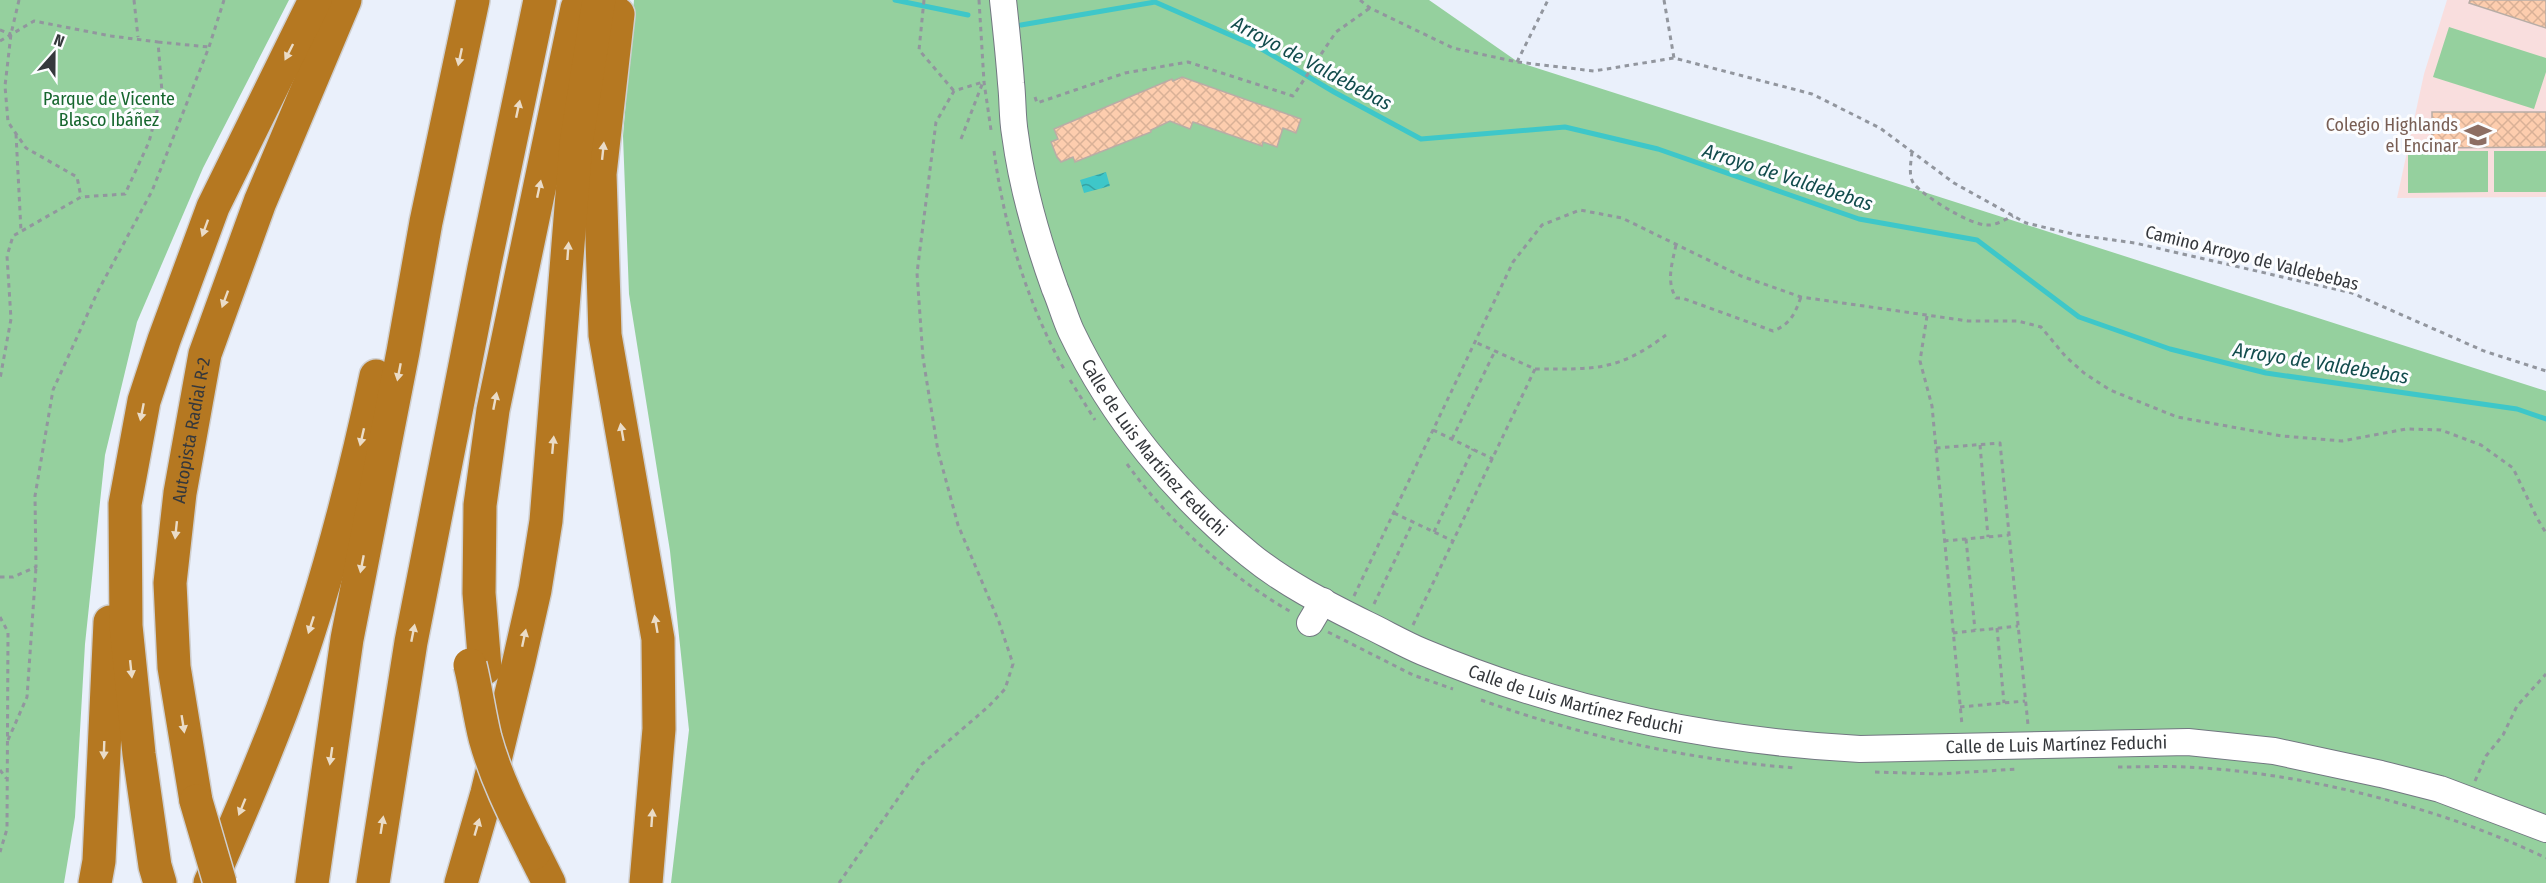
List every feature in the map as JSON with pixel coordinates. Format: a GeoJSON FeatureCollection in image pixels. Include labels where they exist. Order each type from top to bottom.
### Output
{"type":"FeatureCollection","features":[{"type":"Feature","properties":{"kind":"highway"},"geometry":{"type":"LineString","coordinates":[[95,883],[99,861],[111,598],[144,401],[213,207],[315,0]]}},
{"type":"Feature","properties":{"kind":"highway","name":"Autopista Radial R-2"},"geometry":{"type":"LineString","coordinates":[[220,883],[195,801],[174,667],[170,583],[180,493],[205,354],[260,202],[345,0]]}},
{"type":"Feature","properties":{"kind":"highway"},"geometry":{"type":"LineString","coordinates":[[312,883],[347,639],[426,222],[473,0]]}},
{"type":"Feature","properties":{"kind":"highway"},"geometry":{"type":"LineString","coordinates":[[373,883],[411,642],[484,268],[540,0]]}},
{"type":"Feature","properties":{"kind":"highway"},"geometry":{"type":"LineString","coordinates":[[549,883],[507,799],[485,737],[478,667],[480,505],[493,410],[578,0]]}},
{"type":"Feature","properties":{"kind":"highway"},"geometry":{"type":"LineString","coordinates":[[461,883],[487,793],[519,661],[542,544],[561,349],[576,144],[599,0]]}},
{"type":"Feature","properties":{"kind":"highway"},"geometry":{"type":"LineString","coordinates":[[620,0],[600,174],[605,324],[658,639],[659,729],[647,880]]}},
{"type":"Feature","properties":{"kind":"highway"},"geometry":{"type":"LineString","coordinates":[[210,883],[282,709],[312,623],[359,452],[401,261],[426,222]]}},
{"type":"Feature","properties":{"kind":"highway"},"geometry":{"type":"LineString","coordinates":[[478,667],[465,630],[461,537],[466,449],[484,268]]}},
{"type":"Feature","properties":{"kind":"highway"},"geometry":{"type":"LineString","coordinates":[[125,504],[128,638],[139,754],[155,866],[160,883]]}},
{"type":"Feature","properties":{"kind":"street","name":"Calle de Luis Martínez Feduchi"},"geometry":{"type":"LineString","coordinates":[[1003,0],[1014,132],[1024,190],[1045,262],[1070,329],[1104,391],[1160,468],[1206,515],[1316,612],[1355,618],[1405,643],[1528,690],[1634,719],[1698,731],[1827,747],[1964,747],[2188,742],[2274,751],[2440,789],[2546,829]]}},
{"type":"Feature","properties":{"kind":"path"},"geometry":{"type":"LineString","coordinates":[[19,0],[11,34],[5,86],[8,122],[26,148],[77,177],[81,196]]}},
{"type":"Feature","properties":{"kind":"path"},"geometry":{"type":"LineString","coordinates":[[134,0],[138,38]]}},
{"type":"Feature","properties":{"kind":"path"},"geometry":{"type":"LineString","coordinates":[[7,743],[27,697],[36,567],[35,496],[53,390],[98,291],[152,191],[209,47],[224,0]]}},
{"type":"Feature","properties":{"kind":"path"},"geometry":{"type":"LineString","coordinates":[[924,0],[918,50],[954,91]]}},
{"type":"Feature","properties":{"kind":"path","name":"Camino Arroyo de Valdebebas"},"geometry":{"type":"LineString","coordinates":[[1360,0],[1370,8],[1453,48],[1517,62],[1594,71],[1674,58],[1812,94],[1880,128],[1954,183],[2026,223],[2077,235],[2135,243],[2352,293],[2484,351],[2546,371]]}},
{"type":"Feature","properties":{"kind":"path"},"geometry":{"type":"LineString","coordinates":[[1517,62],[1548,0]]}},
{"type":"Feature","properties":{"kind":"path"},"geometry":{"type":"LineString","coordinates":[[1664,0],[1674,58]]}},
{"type":"Feature","properties":{"kind":"path"},"geometry":{"type":"LineString","coordinates":[[839,883],[922,764],[989,706],[1005,689],[1013,664],[999,622],[958,525],[938,451],[923,358],[917,273],[936,122],[954,91],[984,82],[1026,81],[1037,103],[1125,73],[1188,62],[1293,96],[1336,32],[1370,8]]}},
{"type":"Feature","properties":{"kind":"path"},"geometry":{"type":"LineString","coordinates":[[0,41],[34,21],[111,36],[209,47]]}},
{"type":"Feature","properties":{"kind":"path"},"geometry":{"type":"LineString","coordinates":[[0,30],[11,34]]}},
{"type":"Feature","properties":{"kind":"path"},"geometry":{"type":"LineString","coordinates":[[0,378],[11,319],[7,256],[13,236],[81,196],[125,194],[149,142],[162,92],[158,42]]}},
{"type":"Feature","properties":{"kind":"path"},"geometry":{"type":"LineString","coordinates":[[961,140],[984,82]]}},
{"type":"Feature","properties":{"kind":"path"},"geometry":{"type":"LineString","coordinates":[[16,134],[21,231]]}},
{"type":"Feature","properties":{"kind":"path"},"geometry":{"type":"LineString","coordinates":[[1912,152],[1910,173],[1913,183],[1938,202],[1969,220],[1987,226],[2014,216]]}},
{"type":"Feature","properties":{"kind":"path"},"geometry":{"type":"LineString","coordinates":[[1355,618],[1394,513],[1513,262],[1542,225],[1580,210],[1622,218],[1741,276],[1801,297],[1927,316],[1968,321],[2018,321],[2041,327],[2066,357],[2084,373],[2110,390],[2177,417],[2282,436],[2342,441],[2406,429],[2441,430],[2481,445],[2512,468],[2536,518],[2546,533]]}},
{"type":"Feature","properties":{"kind":"path"},"geometry":{"type":"LineString","coordinates":[[1676,244],[1670,272],[1670,288],[1676,298],[1682,298],[1773,331],[1784,327],[1794,316],[1801,297]]}},
{"type":"Feature","properties":{"kind":"path"},"geometry":{"type":"LineString","coordinates":[[1927,316],[1920,361],[1932,406],[1964,747]]}},
{"type":"Feature","properties":{"kind":"path"},"geometry":{"type":"LineString","coordinates":[[1475,342],[1535,369],[1587,369],[1620,363],[1644,351],[1666,335]]}},
{"type":"Feature","properties":{"kind":"path"},"geometry":{"type":"LineString","coordinates":[[1452,440],[1495,351]]}},
{"type":"Feature","properties":{"kind":"path"},"geometry":{"type":"LineString","coordinates":[[1405,643],[1535,369]]}},
{"type":"Feature","properties":{"kind":"path"},"geometry":{"type":"LineString","coordinates":[[1433,430],[1492,459]]}},
{"type":"Feature","properties":{"kind":"path"},"geometry":{"type":"LineString","coordinates":[[1936,448],[2000,443],[2030,744]]}},
{"type":"Feature","properties":{"kind":"path"},"geometry":{"type":"LineString","coordinates":[[1980,445],[1988,537]]}},
{"type":"Feature","properties":{"kind":"path"},"geometry":{"type":"LineString","coordinates":[[1434,532],[1473,449]]}},
{"type":"Feature","properties":{"kind":"path"},"geometry":{"type":"LineString","coordinates":[[1394,513],[1453,541]]}},
{"type":"Feature","properties":{"kind":"path"},"geometry":{"type":"LineString","coordinates":[[1355,618],[1413,522]]}},
{"type":"Feature","properties":{"kind":"path"},"geometry":{"type":"LineString","coordinates":[[1944,541],[2009,535]]}},
{"type":"Feature","properties":{"kind":"path"},"geometry":{"type":"LineString","coordinates":[[1966,539],[1975,630]]}},
{"type":"Feature","properties":{"kind":"path"},"geometry":{"type":"LineString","coordinates":[[0,577],[14,577],[36,567]]}},
{"type":"Feature","properties":{"kind":"path"},"geometry":{"type":"LineString","coordinates":[[0,617],[8,632],[7,829],[0,852]]}},
{"type":"Feature","properties":{"kind":"path"},"geometry":{"type":"LineString","coordinates":[[1953,633],[2018,626]]}},
{"type":"Feature","properties":{"kind":"path"},"geometry":{"type":"LineString","coordinates":[[1997,628],[2004,703]]}},
{"type":"Feature","properties":{"kind":"path"},"geometry":{"type":"LineString","coordinates":[[2467,799],[2486,756],[2503,735],[2517,706],[2546,674]]}},
{"type":"Feature","properties":{"kind":"path"},"geometry":{"type":"LineString","coordinates":[[1960,707],[2025,701]]}},
{"type":"Feature","properties":{"kind":"path"},"geometry":{"type":"LineString","coordinates":[[0,770],[7,779]]}},
{"type":"Feature","properties":{"kind":"shaded area","name":"Colegio Highlands el Encinar"},"geometry":{"type":"Polygon","coordinates":[[[2447,0],[2546,0],[2546,197],[2397,198],[2424,74],[2447,0]]]}},
{"type":"Feature","properties":{"kind":"green space","name":"Parque de Vicente Blasco Ibáñez"},"geometry":{"type":"Polygon","coordinates":[[[0,0],[289,0],[203,168],[137,322],[105,455],[85,644],[75,817],[64,883],[0,883],[0,0]]]}},
{"type":"Feature","properties":{"kind":"green space"},"geometry":{"type":"Polygon","coordinates":[[[634,0],[1429,0],[1518,62],[2546,391],[2546,883],[671,883],[689,730],[670,551],[629,294],[623,136],[634,0]]]}},
{"type":"Feature","properties":{"kind":"green space"},"geometry":{"type":"Polygon","coordinates":[[[2449,27],[2546,58],[2546,72],[2534,109],[2433,77],[2449,27]]]}},
{"type":"Feature","properties":{"kind":"green space"},"geometry":{"type":"Polygon","coordinates":[[[2408,151],[2488,151],[2488,192],[2408,193],[2408,151]]]}},
{"type":"Feature","properties":{"kind":"green space"},"geometry":{"type":"Polygon","coordinates":[[[2494,151],[2546,151],[2546,192],[2494,192],[2494,151]]]}},
{"type":"Feature","properties":{"kind":"water"},"geometry":{"type":"Polygon","coordinates":[[[1106,172],[1110,186],[1084,193],[1080,180],[1106,172]]]}},
{"type":"Feature","properties":{"kind":"building"},"geometry":{"type":"Polygon","coordinates":[[[2470,0],[2546,0],[2546,28],[2469,3],[2470,0]]]}},
{"type":"Feature","properties":{"kind":"building"},"geometry":{"type":"Polygon","coordinates":[[[1182,77],[1301,119],[1296,133],[1283,128],[1277,147],[1263,142],[1262,146],[1193,122],[1190,129],[1170,121],[1151,132],[1075,162],[1073,157],[1061,162],[1057,157],[1051,142],[1058,139],[1054,129],[1172,79],[1173,81],[1182,77]]]}},
{"type":"Feature","properties":{"kind":"building"},"geometry":{"type":"Polygon","coordinates":[[[2432,112],[2546,112],[2546,147],[2432,148],[2432,112]]]}},
{"type":"Feature","properties":{"kind":"waterway","name":"Arroyo de Valdebebas"},"geometry":{"type":"LineString","coordinates":[[895,0],[968,15]]}},
{"type":"Feature","properties":{"kind":"waterway","name":"Arroyo de Valdebebas"},"geometry":{"type":"LineString","coordinates":[[1021,25],[1155,2],[1260,48],[1334,92],[1421,139],[1565,127],[1658,149],[1859,219],[1977,240],[2079,317],[2170,349],[2266,373],[2517,409],[2546,419]]}},
{"type":"Feature","properties":{"kind":"place","name":"Colegio Highlands el Encinar"},"geometry":{"type":"Point","coordinates":[2478,135]}}]}
